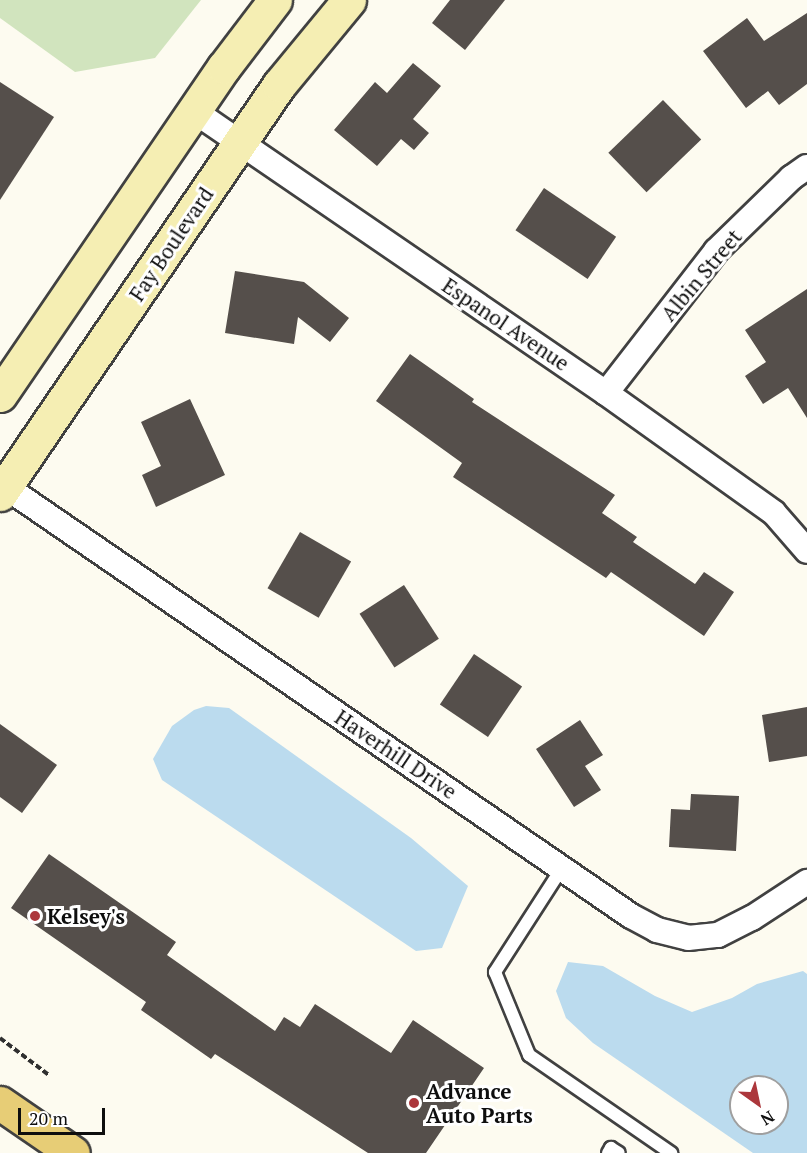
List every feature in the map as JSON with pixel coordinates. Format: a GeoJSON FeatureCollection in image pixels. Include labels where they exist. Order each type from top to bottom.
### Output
{"type":"FeatureCollection","features":[{"type":"Feature","properties":{"kind":"main road"},"geometry":{"type":"LineString","coordinates":[[0,395],[195,111],[275,0]]}},
{"type":"Feature","properties":{"kind":"main road","name":"Fay Boulevard"},"geometry":{"type":"LineString","coordinates":[[2,488],[279,85],[349,0]]}},
{"type":"Feature","properties":{"kind":"main road"},"geometry":{"type":"LineString","coordinates":[[0,1103],[73,1153]]}},
{"type":"Feature","properties":{"kind":"street","name":"Espanol Avenue"},"geometry":{"type":"LineString","coordinates":[[195,111],[606,393],[774,513],[807,551]]}},
{"type":"Feature","properties":{"kind":"street","name":"Albin Street"},"geometry":{"type":"LineString","coordinates":[[606,393],[717,251],[791,178],[807,167]]}},
{"type":"Feature","properties":{"kind":"street","name":"Haverhill Drive"},"geometry":{"type":"LineString","coordinates":[[2,488],[631,916],[657,930],[688,938],[718,935],[752,918],[807,882]]}},
{"type":"Feature","properties":{"kind":"lane"},"geometry":{"type":"LineString","coordinates":[[562,868],[495,972],[529,1055],[671,1153]]}},
{"type":"Feature","properties":{"kind":"lane"},"geometry":{"type":"LineString","coordinates":[[608,1153],[611,1148],[619,1153]]}},
{"type":"Feature","properties":{"kind":"path"},"geometry":{"type":"LineString","coordinates":[[0,1038],[49,1075]]}},
{"type":"Feature","properties":{"kind":"green space"},"geometry":{"type":"Polygon","coordinates":[[[0,0],[201,0],[155,58],[75,72],[0,18],[0,0]]]}},
{"type":"Feature","properties":{"kind":"water"},"geometry":{"type":"Polygon","coordinates":[[[206,706],[229,708],[411,838],[468,886],[442,948],[416,951],[162,780],[153,759],[172,726],[194,710],[206,706]]]}},
{"type":"Feature","properties":{"kind":"water"},"geometry":{"type":"Polygon","coordinates":[[[568,962],[603,966],[655,996],[692,1012],[732,998],[757,984],[803,971],[807,974],[807,1153],[753,1153],[593,1043],[566,1018],[556,991],[568,962]]]}},
{"type":"Feature","properties":{"kind":"building"},"geometry":{"type":"Polygon","coordinates":[[[450,0],[505,0],[465,50],[432,23],[450,0]]]}},
{"type":"Feature","properties":{"kind":"building"},"geometry":{"type":"Polygon","coordinates":[[[807,13],[807,84],[779,105],[768,91],[746,108],[703,51],[747,18],[764,41],[807,13]]]}},
{"type":"Feature","properties":{"kind":"building"},"geometry":{"type":"Polygon","coordinates":[[[413,63],[441,86],[413,119],[429,133],[414,150],[401,139],[377,166],[334,130],[375,82],[387,93],[413,63]]]}},
{"type":"Feature","properties":{"kind":"building"},"geometry":{"type":"Polygon","coordinates":[[[0,82],[54,117],[0,200],[0,82]]]}},
{"type":"Feature","properties":{"kind":"building"},"geometry":{"type":"Polygon","coordinates":[[[663,100],[701,140],[647,192],[608,153],[663,100]]]}},
{"type":"Feature","properties":{"kind":"building"},"geometry":{"type":"Polygon","coordinates":[[[544,188],[616,237],[588,279],[515,230],[544,188]]]}},
{"type":"Feature","properties":{"kind":"building"},"geometry":{"type":"Polygon","coordinates":[[[235,271],[304,282],[349,318],[330,342],[298,317],[294,344],[225,333],[235,271]]]}},
{"type":"Feature","properties":{"kind":"building"},"geometry":{"type":"Polygon","coordinates":[[[807,289],[807,418],[788,388],[763,404],[745,376],[766,362],[745,330],[807,289]]]}},
{"type":"Feature","properties":{"kind":"building"},"geometry":{"type":"Polygon","coordinates":[[[410,354],[474,399],[472,402],[615,495],[602,513],[637,537],[633,542],[695,584],[704,572],[734,592],[704,636],[611,572],[606,578],[453,477],[462,463],[376,401],[410,354]]]}},
{"type":"Feature","properties":{"kind":"building"},"geometry":{"type":"Polygon","coordinates":[[[190,399],[225,475],[156,507],[142,475],[161,466],[141,422],[190,399]]]}},
{"type":"Feature","properties":{"kind":"building"},"geometry":{"type":"Polygon","coordinates":[[[300,532],[351,562],[319,618],[268,588],[300,532]]]}},
{"type":"Feature","properties":{"kind":"building"},"geometry":{"type":"Polygon","coordinates":[[[404,585],[439,639],[394,668],[360,614],[404,585]]]}},
{"type":"Feature","properties":{"kind":"building"},"geometry":{"type":"Polygon","coordinates":[[[474,654],[522,686],[488,737],[440,705],[474,654]]]}},
{"type":"Feature","properties":{"kind":"building"},"geometry":{"type":"Polygon","coordinates":[[[807,707],[807,756],[769,762],[762,715],[807,707]]]}},
{"type":"Feature","properties":{"kind":"building"},"geometry":{"type":"Polygon","coordinates":[[[580,720],[603,755],[585,766],[601,790],[574,807],[536,749],[580,720]]]}},
{"type":"Feature","properties":{"kind":"building"},"geometry":{"type":"Polygon","coordinates":[[[0,724],[57,765],[22,813],[0,797],[0,724]]]}},
{"type":"Feature","properties":{"kind":"building"},"geometry":{"type":"Polygon","coordinates":[[[691,794],[739,796],[736,851],[669,847],[671,809],[690,810],[691,794]]]}},
{"type":"Feature","properties":{"kind":"building"},"geometry":{"type":"Polygon","coordinates":[[[49,854],[176,942],[167,955],[275,1031],[284,1017],[300,1027],[315,1004],[391,1053],[413,1020],[484,1068],[426,1153],[368,1153],[215,1054],[211,1059],[141,1010],[146,1002],[11,908],[49,854]]]}},
{"type":"Feature","properties":{"kind":"place","name":"Kelsey's"},"geometry":{"type":"Point","coordinates":[35,916]}},
{"type":"Feature","properties":{"kind":"place","name":"Advance Auto Parts"},"geometry":{"type":"Point","coordinates":[414,1103]}}]}
